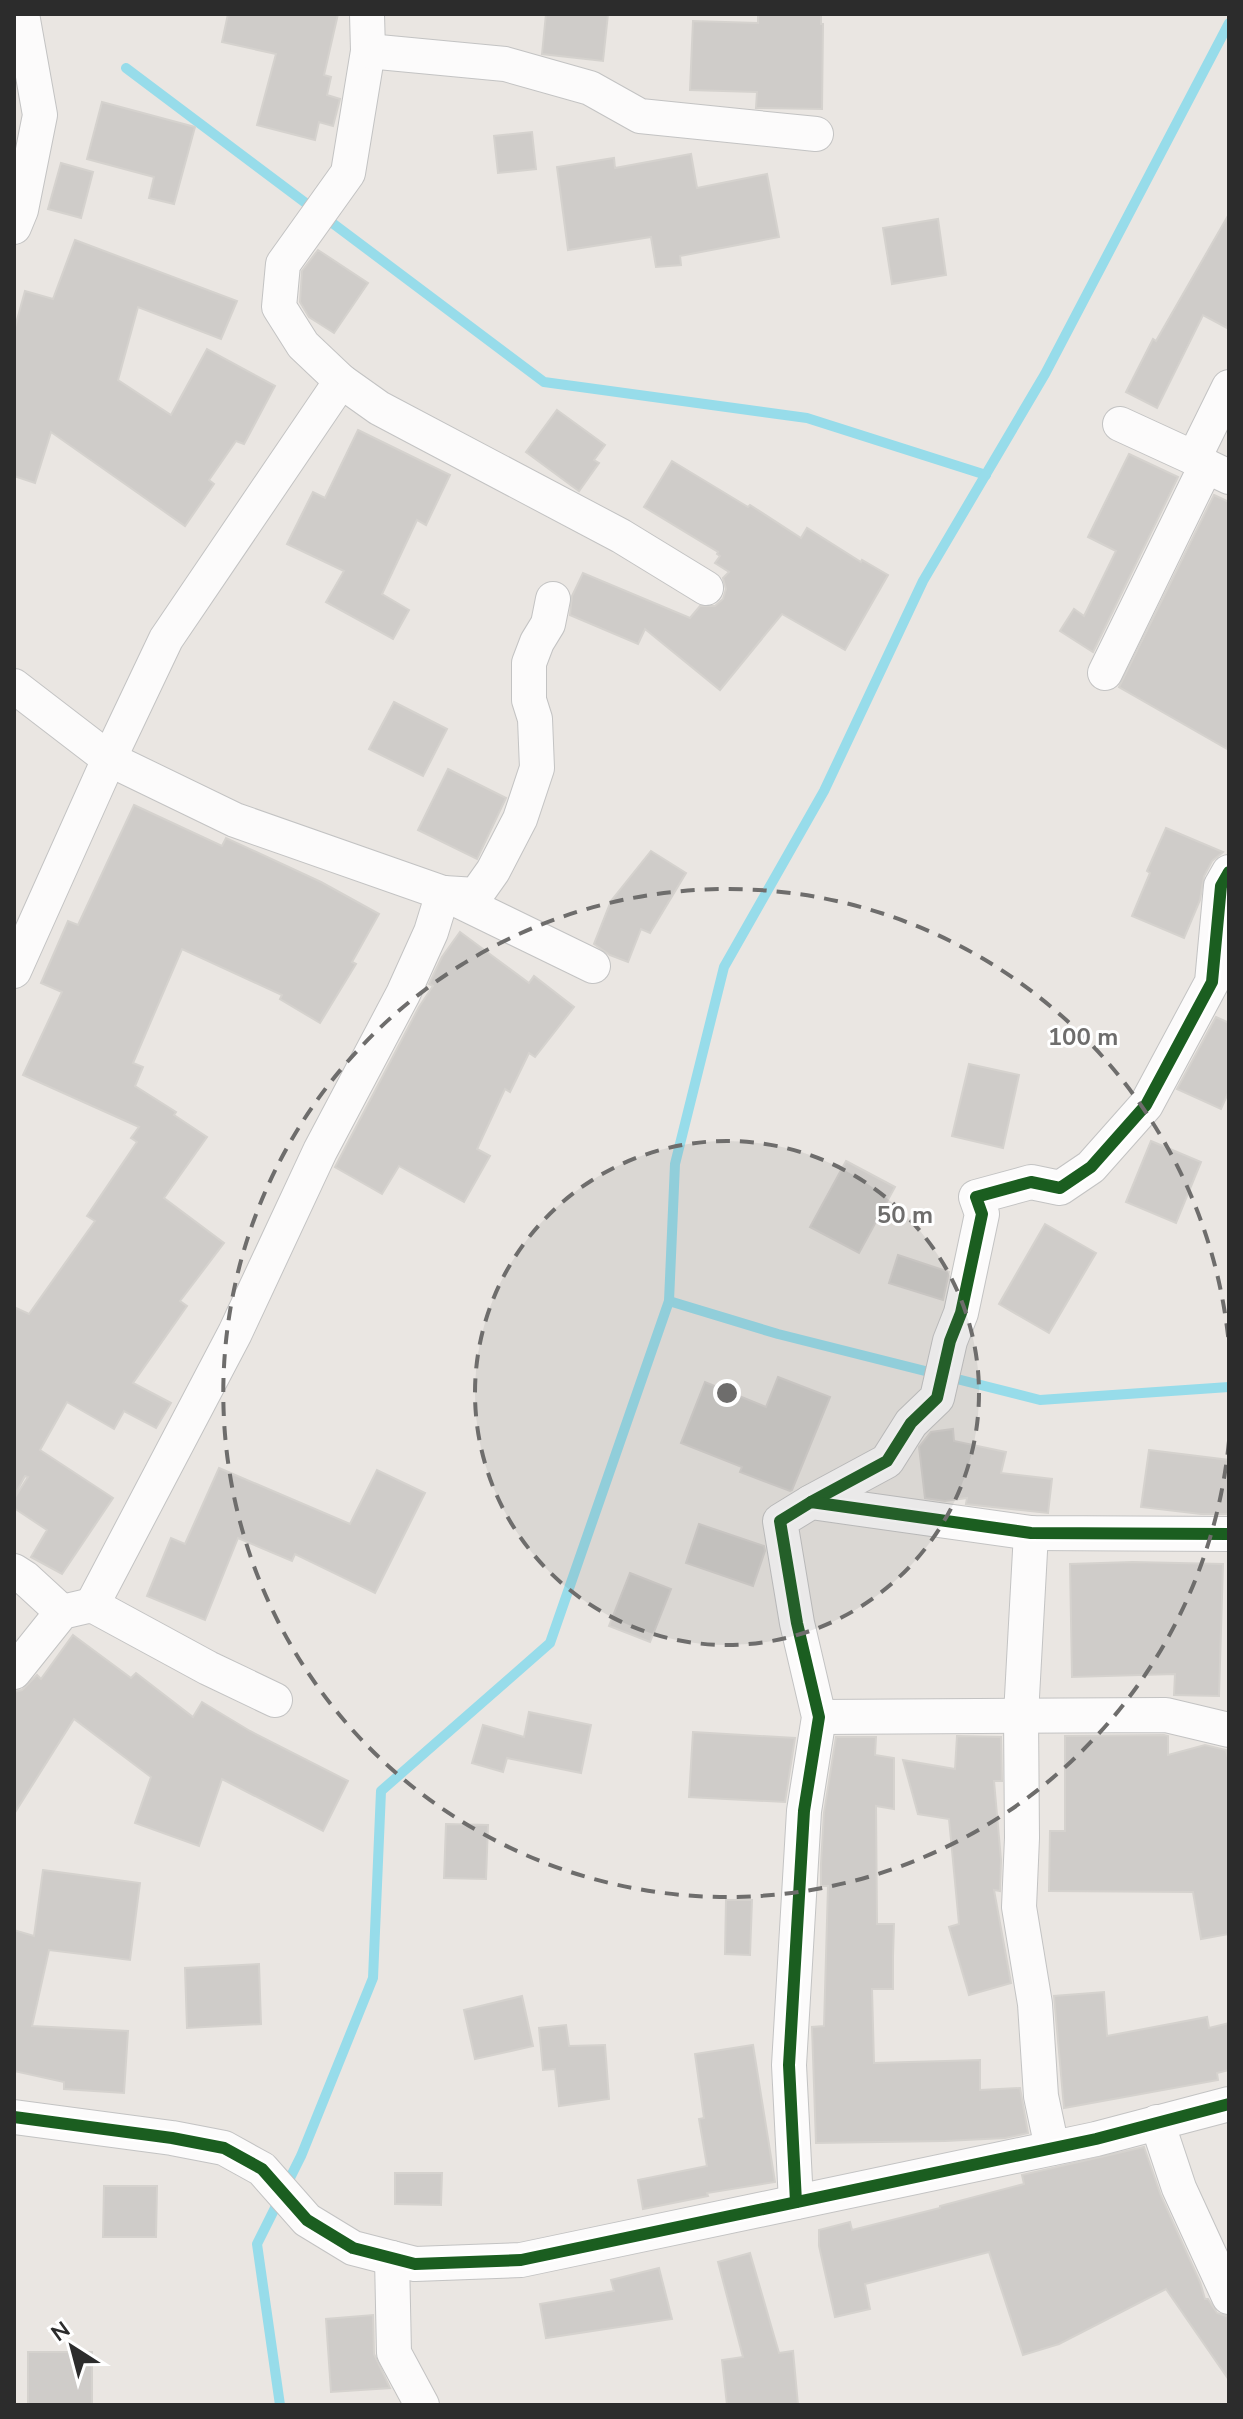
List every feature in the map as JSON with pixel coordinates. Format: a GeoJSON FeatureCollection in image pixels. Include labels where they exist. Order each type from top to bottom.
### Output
{"type":"FeatureCollection","features":[{"type":"Feature","properties":{"kind":"street"},"geometry":{"type":"LineString","coordinates":[[14,227],[21,210],[40,115],[22,14]]}},
{"type":"Feature","properties":{"kind":"street"},"geometry":{"type":"LineString","coordinates":[[367,14],[368,51],[348,173],[283,264],[279,307],[303,345],[341,381],[379,408],[621,536],[706,588]]}},
{"type":"Feature","properties":{"kind":"street"},"geometry":{"type":"LineString","coordinates":[[368,51],[505,64],[590,88],[640,116],[816,134]]}},
{"type":"Feature","properties":{"kind":"street"},"geometry":{"type":"LineString","coordinates":[[18,953],[166,639],[341,381]]}},
{"type":"Feature","properties":{"kind":"street"},"geometry":{"type":"LineString","coordinates":[[1105,673],[1210,467],[1229,387]]}},
{"type":"Feature","properties":{"kind":"street"},"geometry":{"type":"LineString","coordinates":[[1120,424],[1210,467]]}},
{"type":"Feature","properties":{"kind":"street"},"geometry":{"type":"LineString","coordinates":[[443,893],[476,895],[493,871],[520,819],[537,768],[535,719],[529,700],[529,663],[548,624],[553,599]]}},
{"type":"Feature","properties":{"kind":"street"},"geometry":{"type":"LineString","coordinates":[[14,686],[109,759],[235,820],[443,893],[593,966]]}},
{"type":"Feature","properties":{"kind":"street"},"geometry":{"type":"LineString","coordinates":[[796,2202],[789,2065],[804,1811],[819,1717],[797,1623],[780,1521],[887,1461],[911,1423],[937,1398],[950,1341],[961,1313],[982,1214],[976,1197],[1031,1182],[1060,1188],[1091,1167],[1146,1105],[1212,982],[1221,886],[1229,872]]}},
{"type":"Feature","properties":{"kind":"street"},"geometry":{"type":"LineString","coordinates":[[14,1672],[77,1608],[235,1333],[320,1151],[403,994],[431,932],[443,893]]}},
{"type":"Feature","properties":{"kind":"street"},"geometry":{"type":"LineString","coordinates":[[811,1502],[1031,1533],[1225,1538]]}},
{"type":"Feature","properties":{"kind":"street"},"geometry":{"type":"LineString","coordinates":[[1031,1533],[1021,1715],[1019,1907],[1035,2004],[1041,2096],[1052,2148]]}},
{"type":"Feature","properties":{"kind":"street"},"geometry":{"type":"LineString","coordinates":[[14,1571],[77,1608],[275,1700]]}},
{"type":"Feature","properties":{"kind":"street"},"geometry":{"type":"LineString","coordinates":[[819,1717],[1166,1715],[1229,1730]]}},
{"type":"Feature","properties":{"kind":"street"},"geometry":{"type":"LineString","coordinates":[[14,2117],[224,2148],[262,2169],[307,2220],[353,2248],[415,2264],[521,2260],[1052,2148],[1229,2104]]}},
{"type":"Feature","properties":{"kind":"street"},"geometry":{"type":"LineString","coordinates":[[1157,2122],[1179,2188],[1229,2297]]}},
{"type":"Feature","properties":{"kind":"street"},"geometry":{"type":"LineString","coordinates":[[392,2258],[394,2353],[422,2405]]}},
{"type":"Feature","properties":{"kind":"building"},"geometry":{"type":"Polygon","coordinates":[[[228,14],[338,14],[324,75],[331,77],[327,95],[340,99],[333,126],[319,122],[315,140],[257,125],[276,54],[222,42],[228,14]]]}},
{"type":"Feature","properties":{"kind":"building"},"geometry":{"type":"Polygon","coordinates":[[[546,14],[608,14],[603,61],[542,54],[546,14]]]}},
{"type":"Feature","properties":{"kind":"building"},"geometry":{"type":"Polygon","coordinates":[[[758,14],[821,14],[822,109],[756,108],[757,92],[690,90],[693,21],[758,23],[758,14]]]}},
{"type":"Feature","properties":{"kind":"building"},"geometry":{"type":"Polygon","coordinates":[[[102,102],[195,127],[174,204],[149,198],[154,177],[87,159],[102,102]]]}},
{"type":"Feature","properties":{"kind":"building"},"geometry":{"type":"Polygon","coordinates":[[[532,132],[536,169],[498,173],[494,136],[532,132]]]}},
{"type":"Feature","properties":{"kind":"building"},"geometry":{"type":"Polygon","coordinates":[[[691,154],[697,188],[767,174],[779,237],[680,256],[681,265],[656,267],[651,237],[568,250],[557,167],[614,158],[615,168],[691,154]]]}},
{"type":"Feature","properties":{"kind":"building"},"geometry":{"type":"Polygon","coordinates":[[[61,163],[93,172],[81,218],[48,209],[61,163]]]}},
{"type":"Feature","properties":{"kind":"building"},"geometry":{"type":"Polygon","coordinates":[[[1229,214],[1229,329],[1203,315],[1157,408],[1126,392],[1153,339],[1156,341],[1229,214]]]}},
{"type":"Feature","properties":{"kind":"building"},"geometry":{"type":"Polygon","coordinates":[[[938,219],[946,275],[892,284],[883,228],[938,219]]]}},
{"type":"Feature","properties":{"kind":"building"},"geometry":{"type":"Polygon","coordinates":[[[75,240],[237,301],[221,339],[138,307],[118,380],[171,415],[207,349],[275,386],[244,444],[236,441],[209,480],[214,484],[185,526],[51,432],[35,483],[14,476],[14,331],[25,291],[53,299],[75,240]]]}},
{"type":"Feature","properties":{"kind":"building"},"geometry":{"type":"Polygon","coordinates":[[[318,250],[368,283],[334,333],[309,317],[300,302],[302,271],[318,250]]]}},
{"type":"Feature","properties":{"kind":"building"},"geometry":{"type":"Polygon","coordinates":[[[557,410],[605,445],[594,460],[599,463],[579,491],[526,452],[557,410]]]}},
{"type":"Feature","properties":{"kind":"building"},"geometry":{"type":"Polygon","coordinates":[[[358,430],[450,475],[426,525],[417,520],[382,594],[409,610],[393,639],[326,602],[344,571],[287,544],[313,492],[325,498],[358,430]]]}},
{"type":"Feature","properties":{"kind":"building"},"geometry":{"type":"Polygon","coordinates":[[[1129,454],[1178,477],[1093,652],[1060,631],[1074,609],[1084,616],[1116,551],[1088,537],[1129,454]]]}},
{"type":"Feature","properties":{"kind":"building"},"geometry":{"type":"Polygon","coordinates":[[[672,461],[801,538],[807,528],[888,575],[845,650],[782,614],[720,690],[645,629],[638,644],[570,615],[572,596],[583,573],[690,618],[700,606],[715,606],[723,599],[726,589],[723,578],[729,572],[715,563],[720,556],[718,552],[644,507],[672,461]]]}},
{"type":"Feature","properties":{"kind":"building"},"geometry":{"type":"Polygon","coordinates":[[[1214,495],[1229,502],[1229,750],[1119,687],[1214,495]]]}},
{"type":"Feature","properties":{"kind":"building"},"geometry":{"type":"Polygon","coordinates":[[[394,702],[447,729],[423,776],[369,749],[394,702]]]}},
{"type":"Feature","properties":{"kind":"building"},"geometry":{"type":"Polygon","coordinates":[[[448,769],[506,798],[477,859],[418,830],[448,769]]]}},
{"type":"Feature","properties":{"kind":"building"},"geometry":{"type":"Polygon","coordinates":[[[134,805],[222,846],[226,838],[321,882],[379,914],[352,962],[356,964],[320,1023],[280,999],[282,995],[182,949],[133,1063],[143,1067],[135,1086],[176,1112],[174,1115],[207,1137],[164,1198],[224,1243],[180,1301],[187,1306],[133,1383],[171,1403],[156,1428],[124,1411],[114,1429],[67,1402],[40,1450],[113,1498],[62,1574],[31,1557],[47,1530],[14,1508],[14,1499],[28,1477],[25,1476],[14,1496],[14,1307],[29,1314],[95,1221],[87,1216],[137,1142],[131,1138],[139,1127],[23,1075],[62,992],[41,983],[68,921],[78,925],[134,805]]]}},
{"type":"Feature","properties":{"kind":"building"},"geometry":{"type":"Polygon","coordinates":[[[1166,828],[1223,852],[1212,861],[1204,876],[1200,900],[1184,938],[1132,916],[1166,828]]]}},
{"type":"Feature","properties":{"kind":"building"},"geometry":{"type":"Polygon","coordinates":[[[651,851],[686,873],[650,933],[641,929],[628,962],[594,944],[611,901],[651,851]]]}},
{"type":"Feature","properties":{"kind":"building"},"geometry":{"type":"Polygon","coordinates":[[[460,932],[529,983],[534,976],[574,1007],[535,1057],[529,1053],[510,1092],[505,1089],[477,1149],[490,1156],[464,1202],[399,1166],[382,1194],[335,1167],[433,986],[429,984],[442,957],[460,932]]]}},
{"type":"Feature","properties":{"kind":"building"},"geometry":{"type":"Polygon","coordinates":[[[1216,1017],[1229,1023],[1229,1091],[1221,1109],[1177,1089],[1216,1017]]]}},
{"type":"Feature","properties":{"kind":"building"},"geometry":{"type":"Polygon","coordinates":[[[969,1064],[1019,1075],[1003,1148],[952,1136],[969,1064]]]}},
{"type":"Feature","properties":{"kind":"building"},"geometry":{"type":"Polygon","coordinates":[[[1151,1141],[1201,1162],[1176,1223],[1126,1202],[1151,1141]]]}},
{"type":"Feature","properties":{"kind":"building"},"geometry":{"type":"Polygon","coordinates":[[[846,1161],[895,1187],[859,1253],[810,1227],[846,1161]]]}},
{"type":"Feature","properties":{"kind":"building"},"geometry":{"type":"Polygon","coordinates":[[[1045,1224],[1096,1253],[1049,1333],[999,1304],[1045,1224]]]}},
{"type":"Feature","properties":{"kind":"building"},"geometry":{"type":"Polygon","coordinates":[[[898,1255],[949,1272],[943,1300],[889,1283],[898,1255]]]}},
{"type":"Feature","properties":{"kind":"building"},"geometry":{"type":"Polygon","coordinates":[[[778,1377],[830,1397],[792,1490],[740,1472],[742,1467],[681,1443],[705,1382],[766,1407],[778,1377]]]}},
{"type":"Feature","properties":{"kind":"building"},"geometry":{"type":"Polygon","coordinates":[[[953,1429],[954,1441],[1006,1452],[1001,1473],[1052,1479],[1048,1513],[966,1504],[967,1498],[945,1501],[925,1498],[919,1447],[931,1432],[953,1429]]]}},
{"type":"Feature","properties":{"kind":"building"},"geometry":{"type":"Polygon","coordinates":[[[1149,1450],[1229,1460],[1229,1514],[1141,1507],[1149,1450]]]}},
{"type":"Feature","properties":{"kind":"building"},"geometry":{"type":"Polygon","coordinates":[[[219,1468],[350,1524],[377,1470],[425,1493],[375,1593],[295,1554],[292,1561],[238,1538],[205,1620],[147,1596],[171,1538],[185,1544],[219,1468]]]}},
{"type":"Feature","properties":{"kind":"building"},"geometry":{"type":"Polygon","coordinates":[[[699,1524],[764,1546],[753,1586],[686,1563],[699,1524]]]}},
{"type":"Feature","properties":{"kind":"building"},"geometry":{"type":"Polygon","coordinates":[[[1070,1564],[1223,1564],[1219,1696],[1174,1695],[1175,1674],[1072,1677],[1070,1564]]]}},
{"type":"Feature","properties":{"kind":"building"},"geometry":{"type":"Polygon","coordinates":[[[630,1573],[671,1589],[650,1642],[609,1626],[630,1573]]]}},
{"type":"Feature","properties":{"kind":"building"},"geometry":{"type":"Polygon","coordinates":[[[73,1635],[131,1678],[136,1673],[193,1717],[202,1702],[250,1731],[348,1781],[323,1831],[222,1779],[199,1846],[135,1823],[151,1777],[74,1719],[14,1814],[14,1692],[22,1690],[37,1675],[41,1679],[73,1635]]]}},
{"type":"Feature","properties":{"kind":"building"},"geometry":{"type":"Polygon","coordinates":[[[529,1712],[591,1725],[581,1773],[507,1758],[503,1772],[472,1763],[483,1725],[524,1737],[529,1712]]]}},
{"type":"Feature","properties":{"kind":"building"},"geometry":{"type":"Polygon","coordinates":[[[693,1732],[795,1738],[785,1802],[689,1797],[693,1732]]]}},
{"type":"Feature","properties":{"kind":"building"},"geometry":{"type":"Polygon","coordinates":[[[957,1736],[1001,1737],[1002,1781],[994,1781],[1001,1860],[1000,1891],[994,1890],[1011,1983],[969,1995],[949,1927],[959,1924],[949,1819],[918,1814],[903,1760],[955,1769],[957,1736]]]}},
{"type":"Feature","properties":{"kind":"building"},"geometry":{"type":"Polygon","coordinates":[[[1065,1736],[1168,1736],[1168,1755],[1205,1745],[1226,1750],[1229,1762],[1229,1934],[1201,1939],[1193,1892],[1049,1891],[1050,1831],[1065,1831],[1065,1736]]]}},
{"type":"Feature","properties":{"kind":"building"},"geometry":{"type":"Polygon","coordinates":[[[836,1737],[876,1737],[875,1755],[894,1758],[894,1809],[876,1806],[877,1924],[894,1924],[893,1989],[872,1989],[874,2063],[980,2060],[980,2090],[1020,2088],[1028,2133],[1005,2138],[945,2141],[816,2143],[812,2027],[824,2026],[828,1886],[821,1886],[821,1864],[824,1813],[836,1737]]]}},
{"type":"Feature","properties":{"kind":"building"},"geometry":{"type":"Polygon","coordinates":[[[446,1824],[488,1825],[486,1879],[444,1878],[446,1824]]]}},
{"type":"Feature","properties":{"kind":"building"},"geometry":{"type":"Polygon","coordinates":[[[43,1870],[140,1883],[130,1960],[49,1950],[32,2026],[128,2031],[124,2093],[64,2089],[64,2082],[14,2071],[14,1930],[34,1936],[43,1870]]]}},
{"type":"Feature","properties":{"kind":"building"},"geometry":{"type":"Polygon","coordinates":[[[726,1900],[752,1900],[750,1955],[725,1954],[726,1900]]]}},
{"type":"Feature","properties":{"kind":"building"},"geometry":{"type":"Polygon","coordinates":[[[259,1964],[261,2024],[187,2028],[185,1968],[259,1964]]]}},
{"type":"Feature","properties":{"kind":"building"},"geometry":{"type":"Polygon","coordinates":[[[1104,1992],[1107,2036],[1207,2017],[1209,2028],[1229,2023],[1229,2070],[1217,2073],[1218,2080],[1064,2108],[1054,1996],[1104,1992]]]}},
{"type":"Feature","properties":{"kind":"building"},"geometry":{"type":"Polygon","coordinates":[[[522,1996],[533,2046],[475,2059],[464,2010],[522,1996]]]}},
{"type":"Feature","properties":{"kind":"building"},"geometry":{"type":"Polygon","coordinates":[[[566,2025],[569,2046],[605,2045],[609,2099],[559,2106],[555,2069],[543,2070],[539,2028],[566,2025]]]}},
{"type":"Feature","properties":{"kind":"building"},"geometry":{"type":"Polygon","coordinates":[[[753,2045],[775,2182],[707,2193],[708,2196],[643,2209],[638,2180],[707,2166],[699,2119],[704,2118],[695,2054],[753,2045]]]}},
{"type":"Feature","properties":{"kind":"building"},"geometry":{"type":"Polygon","coordinates":[[[1144,2147],[1161,2196],[1205,2299],[1217,2313],[1229,2317],[1229,2380],[1166,2289],[1059,2344],[1023,2355],[989,2252],[865,2284],[870,2309],[835,2317],[819,2246],[819,2230],[850,2222],[852,2230],[940,2208],[1024,2184],[1022,2175],[1144,2147]]]}},
{"type":"Feature","properties":{"kind":"building"},"geometry":{"type":"Polygon","coordinates":[[[395,2173],[442,2173],[441,2205],[395,2204],[395,2173]]]}},
{"type":"Feature","properties":{"kind":"building"},"geometry":{"type":"Polygon","coordinates":[[[104,2186],[157,2186],[156,2237],[103,2237],[104,2186]]]}},
{"type":"Feature","properties":{"kind":"building"},"geometry":{"type":"Polygon","coordinates":[[[750,2253],[779,2353],[793,2351],[798,2405],[727,2405],[722,2360],[743,2357],[718,2262],[750,2253]]]}},
{"type":"Feature","properties":{"kind":"building"},"geometry":{"type":"Polygon","coordinates":[[[659,2268],[672,2319],[546,2338],[540,2304],[614,2291],[611,2280],[659,2268]]]}},
{"type":"Feature","properties":{"kind":"building"},"geometry":{"type":"Polygon","coordinates":[[[373,2315],[374,2354],[390,2388],[331,2392],[326,2319],[373,2315]]]}},
{"type":"Feature","properties":{"kind":"building"},"geometry":{"type":"Polygon","coordinates":[[[28,2352],[92,2352],[92,2405],[28,2405],[28,2352]]]}},
{"type":"Feature","properties":{"kind":"waterway"},"geometry":{"type":"LineString","coordinates":[[286,2186],[373,1978],[381,1791],[550,1643],[669,1301],[675,1164],[724,967],[824,791],[923,581],[1045,374],[1229,23]]}},
{"type":"Feature","properties":{"kind":"waterway"},"geometry":{"type":"LineString","coordinates":[[126,68],[544,382],[807,418],[986,475]]}},
{"type":"Feature","properties":{"kind":"waterway"},"geometry":{"type":"LineString","coordinates":[[669,1301],[778,1334],[1040,1400],[1229,1387]]}},
{"type":"Feature","properties":{"kind":"waterway"},"geometry":{"type":"LineString","coordinates":[[279,2200],[257,2244],[280,2405]]}},
{"type":"Feature","properties":{"kind":"cycle path"},"geometry":{"type":"LineString","coordinates":[[811,1502],[887,1461],[911,1423],[937,1398],[950,1341],[961,1313],[982,1214],[976,1197],[1031,1182],[1060,1188],[1091,1167],[1146,1105],[1212,982],[1221,886],[1229,872]]}},
{"type":"Feature","properties":{"kind":"cycle path"},"geometry":{"type":"LineString","coordinates":[[796,2202],[789,2065],[804,1811],[819,1717],[797,1623],[780,1521],[811,1502],[1031,1533],[1229,1534]]}},
{"type":"Feature","properties":{"kind":"cycle path"},"geometry":{"type":"LineString","coordinates":[[14,2117],[224,2148],[262,2169],[307,2220],[353,2248],[415,2264],[521,2260],[1096,2139],[1229,2104]]}}]}
